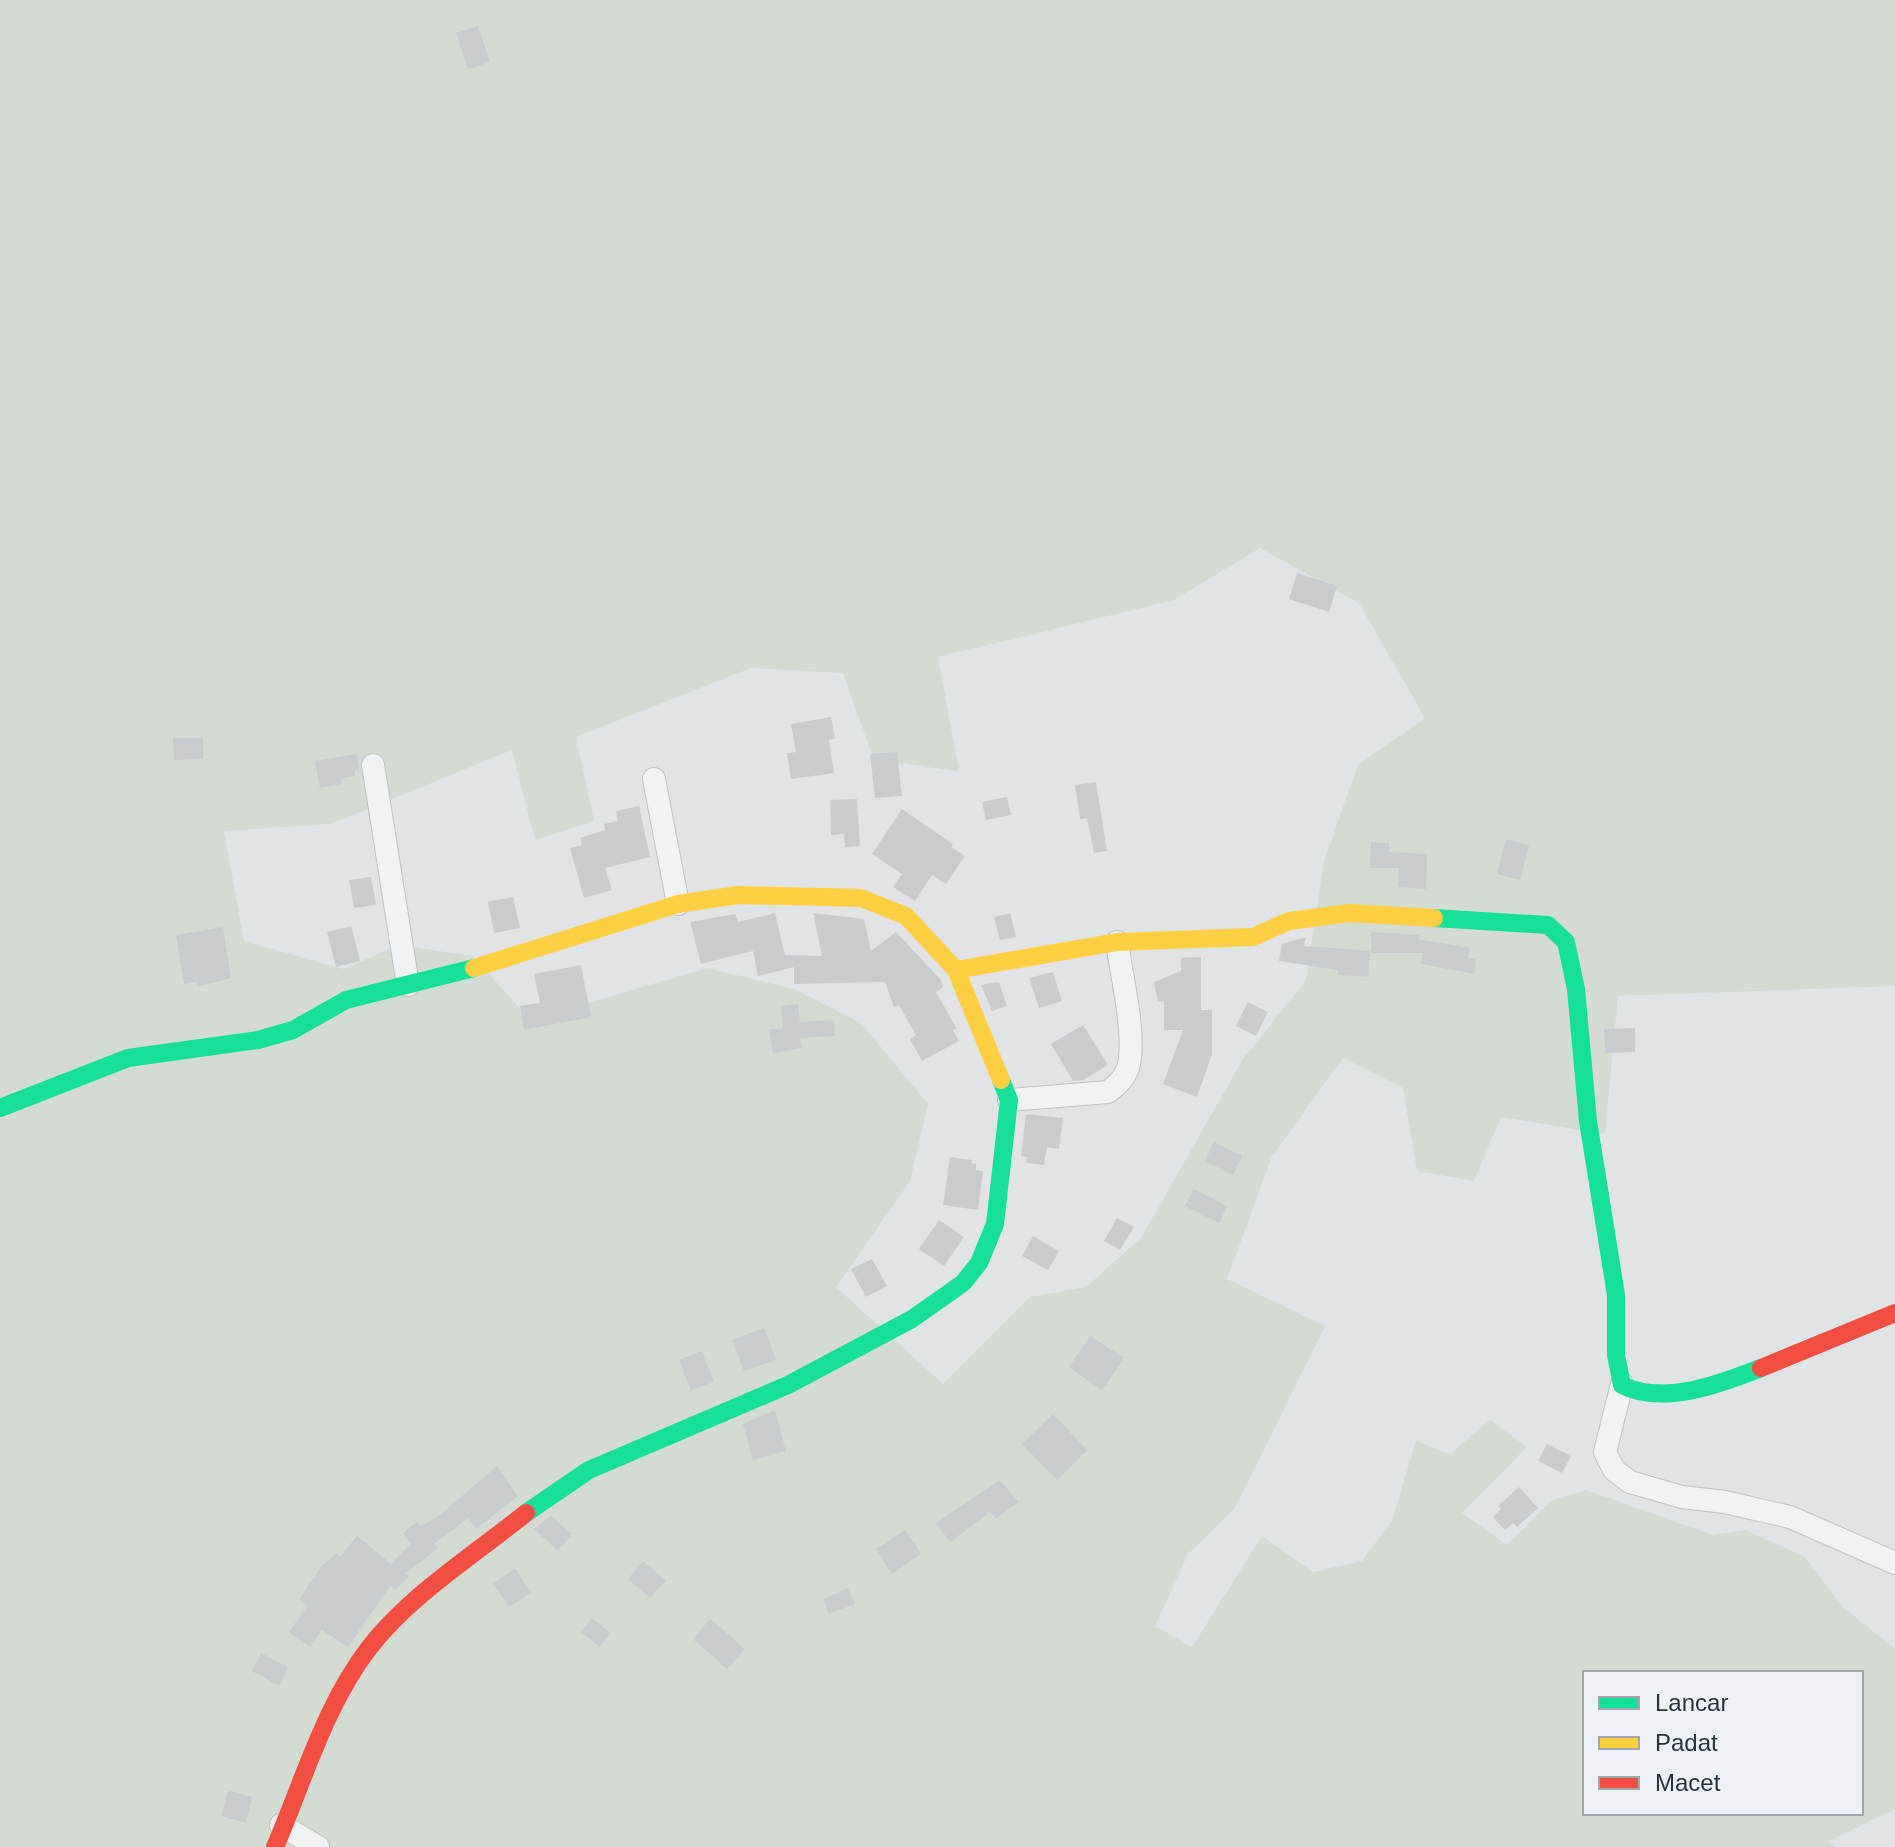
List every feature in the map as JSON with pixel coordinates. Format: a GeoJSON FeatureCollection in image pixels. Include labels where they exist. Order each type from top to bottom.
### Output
{"type":"FeatureCollection","features":[{"type":"Feature","properties":{"kind":"street"},"geometry":{"type":"LineString","coordinates":[[373,765],[408,985]]}},
{"type":"Feature","properties":{"kind":"street"},"geometry":{"type":"LineString","coordinates":[[654,779],[678,904]]}},
{"type":"Feature","properties":{"kind":"street"},"geometry":{"type":"LineString","coordinates":[[0,1108],[128,1058],[258,1040],[293,1030],[346,1000],[547,948],[678,904],[738,895],[861,898],[906,916],[956,970],[1009,1100],[995,1224],[979,1263],[963,1283],[912,1319],[788,1385],[612,1459],[550,1493],[403,1612],[370,1647],[346,1682],[281,1825],[275,1847]]}},
{"type":"Feature","properties":{"kind":"street"},"geometry":{"type":"LineString","coordinates":[[956,970],[1035,959],[1065,949],[1117,942],[1253,937],[1289,921],[1349,913],[1533,922],[1560,933],[1567,944],[1576,994],[1588,1119],[1616,1300],[1618,1373],[1622,1384],[1637,1396],[1649,1397],[1710,1384],[1832,1342],[1895,1313]]}},
{"type":"Feature","properties":{"kind":"street"},"geometry":{"type":"LineString","coordinates":[[1009,1100],[1108,1092],[1121,1082],[1128,1066],[1129,1039],[1117,942]]}},
{"type":"Feature","properties":{"kind":"street"},"geometry":{"type":"LineString","coordinates":[[1622,1384],[1605,1452],[1614,1470],[1630,1482],[1682,1497],[1790,1517],[1895,1563]]}},
{"type":"Feature","properties":{"kind":"street"},"geometry":{"type":"LineString","coordinates":[[281,1825],[318,1847]]}},
{"type":"Feature","properties":{"kind":"shaded area"},"geometry":{"type":"Polygon","coordinates":[[[0,0],[1895,0],[1895,986],[1618,996],[1605,1134],[1501,1117],[1474,1181],[1417,1171],[1403,1088],[1343,1058],[1272,1156],[1227,1279],[1325,1326],[1235,1508],[1188,1554],[1155,1626],[1192,1647],[1262,1536],[1313,1572],[1362,1561],[1392,1520],[1416,1441],[1450,1454],[1490,1420],[1527,1447],[1462,1513],[1507,1545],[1551,1501],[1586,1490],[1713,1535],[1745,1530],[1805,1557],[1843,1607],[1895,1649],[1895,1809],[1829,1841],[1835,1847],[0,1847],[0,0]],[[1260,548],[1174,600],[938,657],[959,771],[874,760],[843,673],[751,668],[576,737],[594,821],[535,840],[512,750],[331,824],[224,831],[244,941],[344,969],[398,945],[473,956],[530,1020],[707,968],[794,989],[861,1023],[928,1104],[910,1181],[836,1287],[943,1384],[1030,1297],[1086,1287],[1141,1238],[1243,1059],[1306,980],[1324,861],[1358,765],[1425,718],[1359,603],[1260,548]]]}},
{"type":"Feature","properties":{"kind":"building"},"geometry":{"type":"Polygon","coordinates":[[[478,26],[490,62],[468,69],[456,33],[478,26]]]}},
{"type":"Feature","properties":{"kind":"building"},"geometry":{"type":"Polygon","coordinates":[[[1297,573],[1337,586],[1329,612],[1289,599],[1297,573]]]}},
{"type":"Feature","properties":{"kind":"building"},"geometry":{"type":"Polygon","coordinates":[[[831,717],[835,739],[829,740],[834,773],[791,779],[787,753],[796,752],[791,724],[831,717]]]}},
{"type":"Feature","properties":{"kind":"building"},"geometry":{"type":"Polygon","coordinates":[[[173,738],[203,738],[203,759],[174,760],[173,738]]]}},
{"type":"Feature","properties":{"kind":"building"},"geometry":{"type":"Polygon","coordinates":[[[897,752],[902,796],[875,798],[870,754],[897,752]]]}},
{"type":"Feature","properties":{"kind":"building"},"geometry":{"type":"Polygon","coordinates":[[[357,754],[359,769],[355,770],[355,776],[341,778],[342,784],[320,788],[315,761],[357,754]]]}},
{"type":"Feature","properties":{"kind":"building"},"geometry":{"type":"Polygon","coordinates":[[[1096,782],[1107,851],[1094,853],[1087,818],[1080,819],[1075,785],[1096,782]]]}},
{"type":"Feature","properties":{"kind":"building"},"geometry":{"type":"Polygon","coordinates":[[[1007,797],[1011,815],[986,820],[982,802],[1007,797]]]}},
{"type":"Feature","properties":{"kind":"building"},"geometry":{"type":"Polygon","coordinates":[[[857,799],[860,846],[845,847],[844,834],[831,835],[830,800],[857,799]]]}},
{"type":"Feature","properties":{"kind":"building"},"geometry":{"type":"Polygon","coordinates":[[[639,806],[650,857],[605,868],[612,890],[584,898],[570,848],[582,845],[580,838],[605,830],[604,824],[618,821],[616,811],[639,806]]]}},
{"type":"Feature","properties":{"kind":"building"},"geometry":{"type":"Polygon","coordinates":[[[902,809],[953,844],[951,847],[965,856],[946,884],[932,875],[915,901],[893,887],[902,874],[872,854],[902,809]]]}},
{"type":"Feature","properties":{"kind":"building"},"geometry":{"type":"Polygon","coordinates":[[[1506,839],[1529,845],[1520,880],[1497,874],[1506,839]]]}},
{"type":"Feature","properties":{"kind":"building"},"geometry":{"type":"Polygon","coordinates":[[[1371,842],[1389,843],[1389,852],[1427,854],[1426,889],[1398,887],[1399,868],[1370,868],[1371,842]]]}},
{"type":"Feature","properties":{"kind":"building"},"geometry":{"type":"Polygon","coordinates":[[[371,877],[376,905],[354,908],[349,880],[371,877]]]}},
{"type":"Feature","properties":{"kind":"building"},"geometry":{"type":"Polygon","coordinates":[[[513,897],[520,928],[494,933],[488,902],[513,897]]]}},
{"type":"Feature","properties":{"kind":"building"},"geometry":{"type":"Polygon","coordinates":[[[775,913],[785,955],[822,956],[813,913],[864,919],[871,951],[896,932],[941,980],[943,987],[936,992],[957,1029],[953,1030],[959,1041],[922,1061],[910,1039],[916,1035],[899,1005],[894,1007],[885,982],[794,984],[794,967],[758,976],[753,951],[701,964],[690,922],[735,914],[738,922],[775,913]]]}},
{"type":"Feature","properties":{"kind":"building"},"geometry":{"type":"Polygon","coordinates":[[[1010,913],[1016,937],[1000,940],[994,917],[1010,913]]]}},
{"type":"Feature","properties":{"kind":"building"},"geometry":{"type":"Polygon","coordinates":[[[351,926],[360,961],[336,967],[327,932],[351,926]]]}},
{"type":"Feature","properties":{"kind":"building"},"geometry":{"type":"Polygon","coordinates":[[[223,927],[231,978],[197,987],[197,982],[184,984],[176,935],[223,927]]]}},
{"type":"Feature","properties":{"kind":"building"},"geometry":{"type":"Polygon","coordinates":[[[1371,932],[1419,935],[1419,939],[1470,948],[1468,958],[1476,959],[1474,974],[1421,964],[1423,953],[1371,953],[1371,932]]]}},
{"type":"Feature","properties":{"kind":"building"},"geometry":{"type":"Polygon","coordinates":[[[1306,937],[1304,946],[1370,951],[1368,977],[1338,975],[1338,970],[1279,961],[1282,944],[1306,937]]]}},
{"type":"Feature","properties":{"kind":"building"},"geometry":{"type":"Polygon","coordinates":[[[1201,957],[1201,1010],[1212,1010],[1212,1054],[1197,1097],[1163,1084],[1183,1030],[1164,1030],[1164,1001],[1158,1002],[1154,982],[1181,971],[1181,958],[1201,957]]]}},
{"type":"Feature","properties":{"kind":"building"},"geometry":{"type":"Polygon","coordinates":[[[581,965],[591,1017],[524,1030],[520,1006],[540,1003],[534,974],[581,965]]]}},
{"type":"Feature","properties":{"kind":"building"},"geometry":{"type":"Polygon","coordinates":[[[1053,972],[1062,1001],[1039,1008],[1029,978],[1053,972]]]}},
{"type":"Feature","properties":{"kind":"building"},"geometry":{"type":"Polygon","coordinates":[[[999,982],[1007,1006],[992,1011],[981,985],[999,982]]]}},
{"type":"Feature","properties":{"kind":"building"},"geometry":{"type":"Polygon","coordinates":[[[1248,1002],[1268,1012],[1256,1036],[1236,1026],[1248,1002]]]}},
{"type":"Feature","properties":{"kind":"building"},"geometry":{"type":"Polygon","coordinates":[[[798,1004],[800,1022],[834,1020],[835,1036],[800,1038],[802,1048],[773,1053],[769,1030],[783,1028],[781,1006],[798,1004]]]}},
{"type":"Feature","properties":{"kind":"building"},"geometry":{"type":"Polygon","coordinates":[[[1083,1025],[1108,1065],[1083,1080],[1073,1081],[1051,1044],[1083,1025]]]}},
{"type":"Feature","properties":{"kind":"building"},"geometry":{"type":"Polygon","coordinates":[[[1635,1028],[1635,1052],[1605,1053],[1604,1029],[1635,1028]]]}},
{"type":"Feature","properties":{"kind":"building"},"geometry":{"type":"Polygon","coordinates":[[[1026,1114],[1063,1118],[1059,1149],[1047,1147],[1044,1165],[1026,1163],[1027,1157],[1021,1156],[1026,1114]]]}},
{"type":"Feature","properties":{"kind":"building"},"geometry":{"type":"Polygon","coordinates":[[[1214,1142],[1242,1156],[1233,1175],[1205,1161],[1214,1142]]]}},
{"type":"Feature","properties":{"kind":"building"},"geometry":{"type":"Polygon","coordinates":[[[950,1157],[972,1160],[976,1170],[983,1171],[978,1210],[943,1205],[950,1157]]]}},
{"type":"Feature","properties":{"kind":"building"},"geometry":{"type":"Polygon","coordinates":[[[1194,1189],[1227,1206],[1219,1223],[1185,1206],[1194,1189]]]}},
{"type":"Feature","properties":{"kind":"building"},"geometry":{"type":"Polygon","coordinates":[[[1117,1218],[1134,1227],[1120,1250],[1104,1241],[1117,1218]]]}},
{"type":"Feature","properties":{"kind":"building"},"geometry":{"type":"Polygon","coordinates":[[[939,1220],[964,1237],[944,1266],[919,1249],[939,1220]]]}},
{"type":"Feature","properties":{"kind":"building"},"geometry":{"type":"Polygon","coordinates":[[[1033,1236],[1059,1251],[1048,1270],[1022,1256],[1033,1236]]]}},
{"type":"Feature","properties":{"kind":"building"},"geometry":{"type":"Polygon","coordinates":[[[872,1259],[887,1286],[866,1297],[851,1269],[872,1259]]]}},
{"type":"Feature","properties":{"kind":"building"},"geometry":{"type":"Polygon","coordinates":[[[764,1328],[776,1360],[744,1371],[732,1340],[764,1328]]]}},
{"type":"Feature","properties":{"kind":"building"},"geometry":{"type":"Polygon","coordinates":[[[1090,1336],[1124,1358],[1102,1390],[1069,1367],[1090,1336]]]}},
{"type":"Feature","properties":{"kind":"building"},"geometry":{"type":"Polygon","coordinates":[[[702,1351],[714,1382],[691,1391],[679,1360],[702,1351]]]}},
{"type":"Feature","properties":{"kind":"building"},"geometry":{"type":"Polygon","coordinates":[[[775,1410],[786,1451],[753,1460],[743,1424],[775,1410]]]}},
{"type":"Feature","properties":{"kind":"building"},"geometry":{"type":"Polygon","coordinates":[[[1053,1414],[1087,1450],[1057,1480],[1022,1444],[1053,1414]]]}},
{"type":"Feature","properties":{"kind":"building"},"geometry":{"type":"Polygon","coordinates":[[[1547,1444],[1571,1456],[1562,1473],[1538,1461],[1547,1444]]]}},
{"type":"Feature","properties":{"kind":"building"},"geometry":{"type":"Polygon","coordinates":[[[497,1466],[518,1496],[476,1529],[468,1518],[434,1544],[438,1548],[406,1573],[409,1576],[395,1590],[391,1585],[348,1647],[322,1630],[310,1647],[289,1632],[307,1606],[299,1600],[321,1567],[336,1553],[340,1557],[357,1536],[391,1564],[411,1544],[403,1533],[417,1522],[421,1526],[440,1515],[497,1466]]]}},
{"type":"Feature","properties":{"kind":"building"},"geometry":{"type":"Polygon","coordinates":[[[1000,1480],[1018,1502],[996,1519],[990,1512],[950,1542],[936,1523],[1000,1480]]]}},
{"type":"Feature","properties":{"kind":"building"},"geometry":{"type":"Polygon","coordinates":[[[1519,1487],[1538,1508],[1517,1527],[1513,1523],[1505,1530],[1493,1517],[1501,1509],[1498,1506],[1519,1487]]]}},
{"type":"Feature","properties":{"kind":"building"},"geometry":{"type":"Polygon","coordinates":[[[551,1516],[572,1534],[558,1551],[534,1529],[551,1516]]]}},
{"type":"Feature","properties":{"kind":"building"},"geometry":{"type":"Polygon","coordinates":[[[905,1530],[921,1554],[892,1574],[876,1549],[905,1530]]]}},
{"type":"Feature","properties":{"kind":"building"},"geometry":{"type":"Polygon","coordinates":[[[643,1561],[666,1581],[650,1598],[628,1579],[643,1561]]]}},
{"type":"Feature","properties":{"kind":"building"},"geometry":{"type":"Polygon","coordinates":[[[515,1568],[531,1592],[510,1607],[493,1584],[515,1568]]]}},
{"type":"Feature","properties":{"kind":"building"},"geometry":{"type":"Polygon","coordinates":[[[848,1588],[855,1604],[829,1614],[823,1599],[848,1588]]]}},
{"type":"Feature","properties":{"kind":"building"},"geometry":{"type":"Polygon","coordinates":[[[592,1618],[611,1633],[599,1647],[581,1632],[592,1618]]]}},
{"type":"Feature","properties":{"kind":"building"},"geometry":{"type":"Polygon","coordinates":[[[710,1619],[745,1649],[727,1669],[693,1639],[710,1619]]]}},
{"type":"Feature","properties":{"kind":"building"},"geometry":{"type":"Polygon","coordinates":[[[261,1653],[288,1667],[279,1686],[252,1671],[261,1653]]]}},
{"type":"Feature","properties":{"kind":"building"},"geometry":{"type":"Polygon","coordinates":[[[228,1790],[252,1797],[246,1823],[221,1816],[228,1790]]]}},
{"type":"Feature","properties":{"kind":"traffic: fast"},"geometry":{"type":"LineString","coordinates":[[1434,918],[1548,925],[1566,942],[1576,989],[1588,1121],[1616,1295],[1616,1355],[1622,1385],[1638,1391],[1673,1393],[1710,1386],[1761,1368]]}},
{"type":"Feature","properties":{"kind":"traffic: fast"},"geometry":{"type":"LineString","coordinates":[[0,1108],[128,1058],[258,1040],[293,1030],[346,1000],[474,968]]}},
{"type":"Feature","properties":{"kind":"traffic: fast"},"geometry":{"type":"LineString","coordinates":[[526,1513],[589,1470],[788,1385],[912,1319],[963,1283],[979,1263],[995,1224],[1009,1100],[1001,1080]]}},
{"type":"Feature","properties":{"kind":"traffic: slow"},"geometry":{"type":"LineString","coordinates":[[474,968],[678,904],[738,895],[861,898],[906,916],[956,970],[1001,1080]]}},
{"type":"Feature","properties":{"kind":"traffic: slow"},"geometry":{"type":"LineString","coordinates":[[956,970],[1117,942],[1253,937],[1289,921],[1349,913],[1434,918]]}},
{"type":"Feature","properties":{"kind":"traffic: jam"},"geometry":{"type":"LineString","coordinates":[[1761,1368],[1895,1313]]}},
{"type":"Feature","properties":{"kind":"traffic: jam"},"geometry":{"type":"LineString","coordinates":[[275,1847],[327,1719],[353,1670],[369,1648],[423,1593],[526,1513]]}}]}
